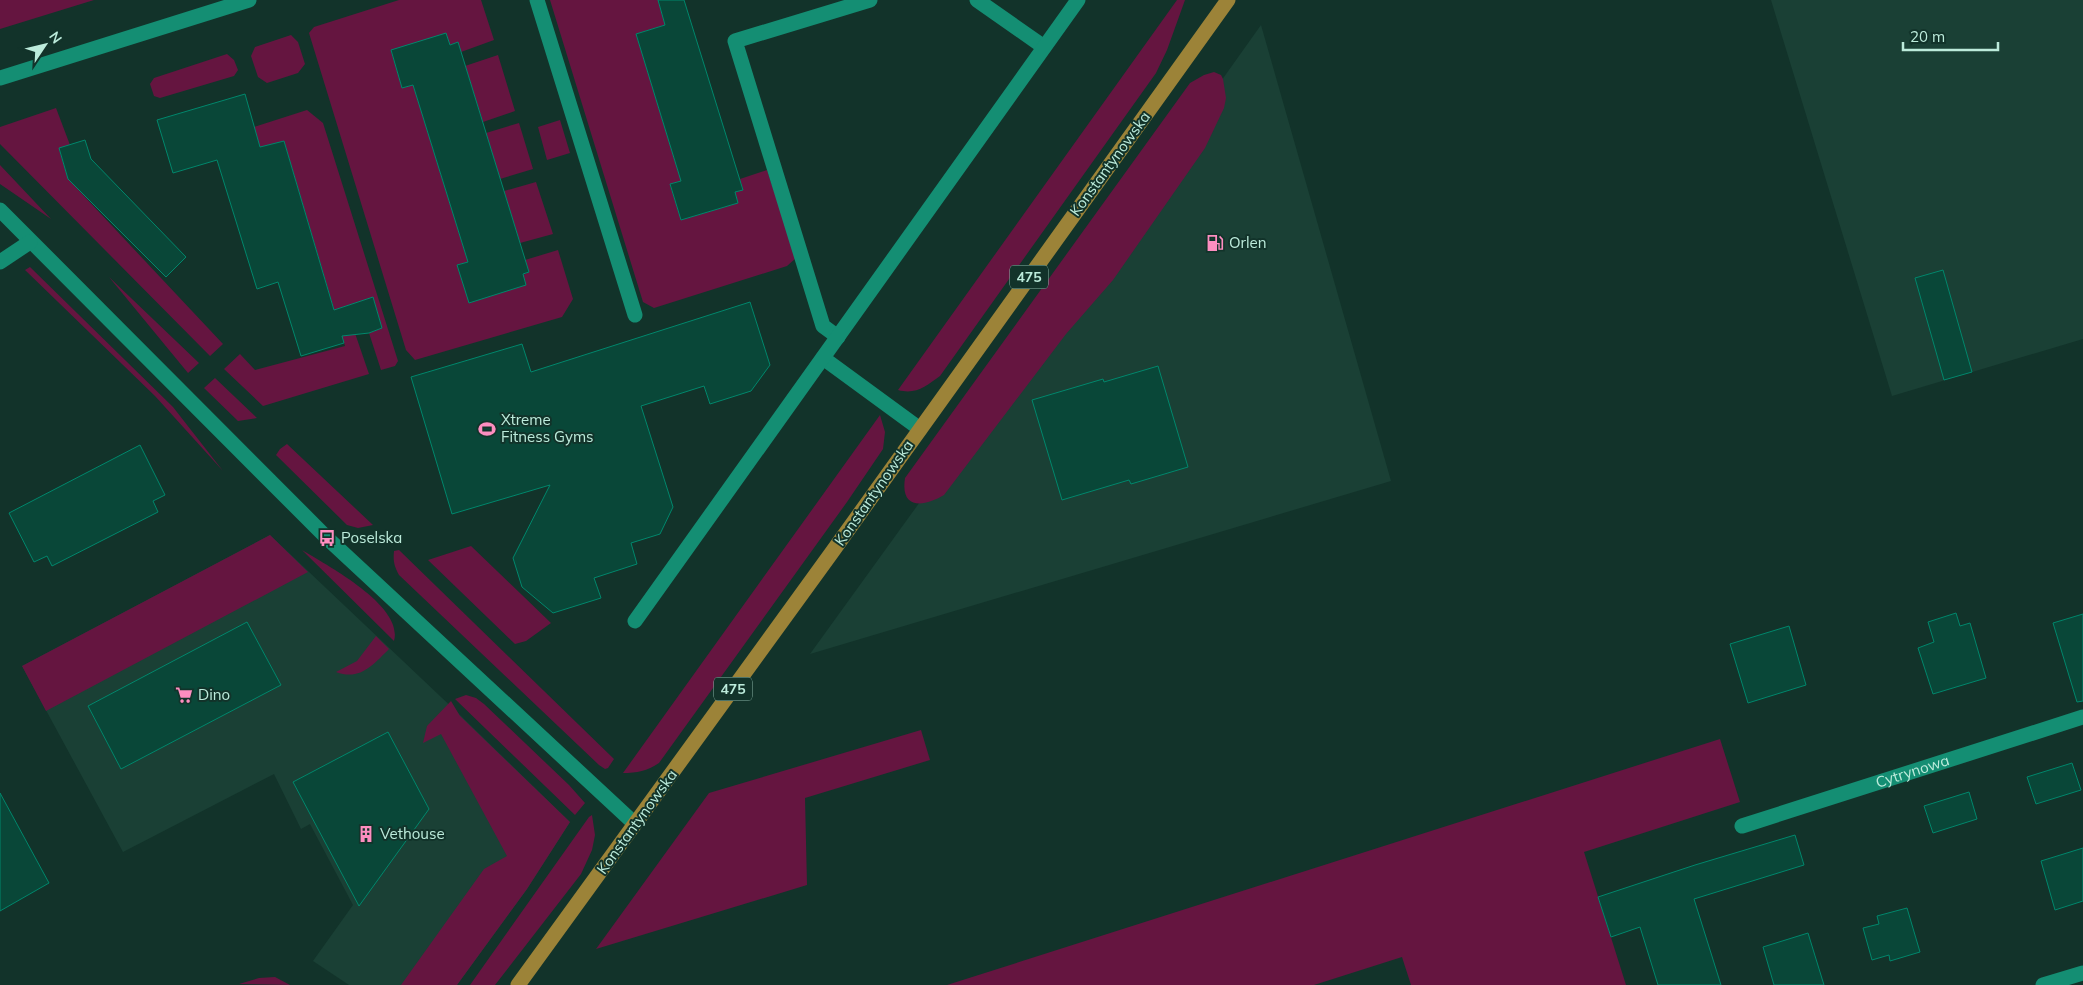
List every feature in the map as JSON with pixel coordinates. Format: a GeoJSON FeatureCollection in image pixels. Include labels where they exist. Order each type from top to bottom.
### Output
{"type":"FeatureCollection","features":[{"type":"Feature","properties":{"kind":"main road","name":"Konstantynowska"},"geometry":{"type":"LineString","coordinates":[[518,985],[1228,0]]}},
{"type":"Feature","properties":{"kind":"street"},"geometry":{"type":"LineString","coordinates":[[0,78],[249,0]]}},
{"type":"Feature","properties":{"kind":"street"},"geometry":{"type":"LineString","coordinates":[[537,0],[635,315]]}},
{"type":"Feature","properties":{"kind":"street"},"geometry":{"type":"LineString","coordinates":[[838,336],[823,326],[736,41],[870,0]]}},
{"type":"Feature","properties":{"kind":"street"},"geometry":{"type":"LineString","coordinates":[[977,0],[1044,47]]}},
{"type":"Feature","properties":{"kind":"street"},"geometry":{"type":"LineString","coordinates":[[635,621],[1078,0]]}},
{"type":"Feature","properties":{"kind":"street"},"geometry":{"type":"LineString","coordinates":[[0,210],[327,538],[635,824]]}},
{"type":"Feature","properties":{"kind":"street"},"geometry":{"type":"LineString","coordinates":[[0,262],[30,242]]}},
{"type":"Feature","properties":{"kind":"street"},"geometry":{"type":"LineString","coordinates":[[824,358],[920,429]]}},
{"type":"Feature","properties":{"kind":"street","name":"Cytrynowa"},"geometry":{"type":"LineString","coordinates":[[1742,826],[2083,717]]}},
{"type":"Feature","properties":{"kind":"street"},"geometry":{"type":"LineString","coordinates":[[2043,985],[2083,972]]}},
{"type":"Feature","properties":{"kind":"shaded area"},"geometry":{"type":"Polygon","coordinates":[[[0,0],[94,0],[0,29],[0,0]]]}},
{"type":"Feature","properties":{"kind":"shaded area"},"geometry":{"type":"Polygon","coordinates":[[[399,0],[481,0],[494,40],[461,52],[458,43],[450,45],[446,34],[391,51],[402,88],[413,85],[468,262],[457,265],[469,302],[529,272],[525,260],[558,250],[573,299],[562,317],[415,360],[406,350],[309,33],[314,27],[399,0]]]}},
{"type":"Feature","properties":{"kind":"shaded area"},"geometry":{"type":"Polygon","coordinates":[[[550,0],[658,0],[665,25],[636,34],[681,181],[670,185],[681,220],[738,203],[735,192],[743,190],[740,179],[767,170],[796,258],[787,266],[654,308],[643,302],[550,0]]]}},
{"type":"Feature","properties":{"kind":"shaded area"},"geometry":{"type":"Polygon","coordinates":[[[1177,0],[1185,0],[1167,50],[1156,73],[940,376],[916,390],[898,390],[1177,0]]]}},
{"type":"Feature","properties":{"kind":"shaded area"},"geometry":{"type":"Polygon","coordinates":[[[1771,0],[2083,0],[2083,339],[1892,396],[1771,0]]]}},
{"type":"Feature","properties":{"kind":"shaded area","name":"Orlen"},"geometry":{"type":"Polygon","coordinates":[[[1261,25],[1391,481],[810,654],[1024,358],[1261,25]]]}},
{"type":"Feature","properties":{"kind":"shaded area"},"geometry":{"type":"Polygon","coordinates":[[[291,35],[298,42],[305,64],[298,73],[267,83],[258,77],[251,56],[255,47],[291,35]]]}},
{"type":"Feature","properties":{"kind":"shaded area"},"geometry":{"type":"Polygon","coordinates":[[[227,54],[234,60],[238,70],[234,76],[160,98],[154,96],[150,84],[154,78],[227,54]]]}},
{"type":"Feature","properties":{"kind":"shaded area"},"geometry":{"type":"Polygon","coordinates":[[[498,55],[515,111],[483,122],[465,66],[498,55]]]}},
{"type":"Feature","properties":{"kind":"shaded area"},"geometry":{"type":"Polygon","coordinates":[[[1214,72],[1221,75],[1223,79],[1226,98],[1224,108],[1205,148],[1113,280],[1066,334],[944,495],[929,502],[915,503],[910,501],[906,496],[904,488],[905,478],[1190,83],[1214,72]]]}},
{"type":"Feature","properties":{"kind":"shaded area"},"geometry":{"type":"Polygon","coordinates":[[[56,108],[70,145],[59,149],[68,179],[223,344],[210,356],[0,144],[0,127],[56,108]]]}},
{"type":"Feature","properties":{"kind":"shaded area"},"geometry":{"type":"Polygon","coordinates":[[[307,110],[323,123],[398,361],[395,366],[381,370],[369,333],[382,328],[373,298],[346,307],[369,374],[263,406],[224,369],[240,354],[255,370],[345,346],[284,141],[260,147],[254,127],[307,110]]]}},
{"type":"Feature","properties":{"kind":"shaded area"},"geometry":{"type":"Polygon","coordinates":[[[560,120],[570,153],[547,160],[538,127],[560,120]]]}},
{"type":"Feature","properties":{"kind":"shaded area"},"geometry":{"type":"Polygon","coordinates":[[[519,123],[533,169],[500,179],[486,133],[519,123]]]}},
{"type":"Feature","properties":{"kind":"shaded area"},"geometry":{"type":"Polygon","coordinates":[[[0,165],[51,219],[0,184],[0,165]]]}},
{"type":"Feature","properties":{"kind":"shaded area"},"geometry":{"type":"Polygon","coordinates":[[[536,182],[553,234],[520,243],[504,191],[536,182]]]}},
{"type":"Feature","properties":{"kind":"shaded area"},"geometry":{"type":"Polygon","coordinates":[[[30,267],[173,407],[223,471],[155,396],[25,270],[30,267]]]}},
{"type":"Feature","properties":{"kind":"shaded area"},"geometry":{"type":"Polygon","coordinates":[[[109,277],[199,363],[188,373],[109,277]]]}},
{"type":"Feature","properties":{"kind":"shaded area"},"geometry":{"type":"Polygon","coordinates":[[[215,378],[257,418],[238,421],[204,388],[215,378]]]}},
{"type":"Feature","properties":{"kind":"shaded area"},"geometry":{"type":"Polygon","coordinates":[[[880,415],[885,432],[883,449],[847,502],[659,763],[642,771],[623,773],[880,415]]]}},
{"type":"Feature","properties":{"kind":"shaded area"},"geometry":{"type":"Polygon","coordinates":[[[287,444],[373,525],[358,528],[347,525],[276,455],[287,444]]]}},
{"type":"Feature","properties":{"kind":"shaded area"},"geometry":{"type":"Polygon","coordinates":[[[270,535],[570,822],[527,889],[457,985],[349,985],[313,961],[353,905],[310,824],[301,829],[274,774],[123,852],[22,666],[270,535]]]}},
{"type":"Feature","properties":{"kind":"shaded area"},"geometry":{"type":"Polygon","coordinates":[[[270,535],[308,572],[46,711],[22,666],[270,535]]]}},
{"type":"Feature","properties":{"kind":"shaded area"},"geometry":{"type":"Polygon","coordinates":[[[471,546],[551,623],[526,641],[515,644],[428,560],[471,546]]]}},
{"type":"Feature","properties":{"kind":"shaded area"},"geometry":{"type":"Polygon","coordinates":[[[302,550],[362,588],[376,601],[388,614],[394,628],[394,641],[302,550]]]}},
{"type":"Feature","properties":{"kind":"shaded area"},"geometry":{"type":"Polygon","coordinates":[[[399,550],[614,759],[608,768],[605,769],[599,765],[399,575],[395,566],[394,551],[399,550]]]}},
{"type":"Feature","properties":{"kind":"shaded area"},"geometry":{"type":"Polygon","coordinates":[[[376,636],[389,649],[372,666],[359,673],[345,674],[336,672],[357,661],[376,636]]]}},
{"type":"Feature","properties":{"kind":"shaded area"},"geometry":{"type":"Polygon","coordinates":[[[466,695],[476,698],[484,704],[569,785],[585,803],[575,815],[455,699],[466,695]]]}},
{"type":"Feature","properties":{"kind":"shaded area"},"geometry":{"type":"Polygon","coordinates":[[[451,701],[460,716],[570,822],[527,889],[457,985],[401,985],[484,869],[507,856],[441,734],[423,743],[427,726],[451,701]]]}},
{"type":"Feature","properties":{"kind":"shaded area"},"geometry":{"type":"Polygon","coordinates":[[[921,730],[930,760],[805,798],[807,885],[596,949],[709,793],[921,730]]]}},
{"type":"Feature","properties":{"kind":"shaded area"},"geometry":{"type":"Polygon","coordinates":[[[1720,739],[1740,802],[1584,852],[1626,985],[1411,985],[1402,957],[1314,985],[947,985],[1720,739]]]}},
{"type":"Feature","properties":{"kind":"shaded area"},"geometry":{"type":"Polygon","coordinates":[[[592,815],[595,835],[592,850],[581,874],[495,985],[470,985],[589,817],[592,815]]]}},
{"type":"Feature","properties":{"kind":"shaded area"},"geometry":{"type":"Polygon","coordinates":[[[275,977],[290,985],[239,984],[259,978],[275,977]]]}},
{"type":"Feature","properties":{"kind":"building"},"geometry":{"type":"Polygon","coordinates":[[[658,0],[684,0],[743,190],[735,192],[738,203],[681,220],[670,184],[681,181],[636,34],[665,25],[658,0]]]}},
{"type":"Feature","properties":{"kind":"building"},"geometry":{"type":"Polygon","coordinates":[[[446,33],[450,45],[458,42],[529,272],[523,274],[526,285],[469,303],[457,265],[468,262],[413,85],[402,88],[391,50],[446,33]]]}},
{"type":"Feature","properties":{"kind":"building"},"geometry":{"type":"Polygon","coordinates":[[[245,94],[260,147],[284,141],[334,310],[373,297],[382,328],[369,333],[342,336],[344,343],[301,356],[278,282],[257,289],[217,160],[173,173],[157,120],[245,94]]]}},
{"type":"Feature","properties":{"kind":"building"},"geometry":{"type":"Polygon","coordinates":[[[85,140],[91,159],[186,257],[166,277],[68,179],[59,148],[85,140]]]}},
{"type":"Feature","properties":{"kind":"building"},"geometry":{"type":"Polygon","coordinates":[[[1943,270],[1972,372],[1944,380],[1915,278],[1943,270]]]}},
{"type":"Feature","properties":{"kind":"building"},"geometry":{"type":"Polygon","coordinates":[[[750,302],[770,365],[751,391],[710,404],[704,386],[641,406],[673,507],[660,534],[631,543],[637,564],[594,578],[601,598],[553,613],[522,587],[513,558],[550,485],[452,514],[411,377],[522,344],[531,372],[750,302]]]}},
{"type":"Feature","properties":{"kind":"building"},"geometry":{"type":"Polygon","coordinates":[[[1158,366],[1188,467],[1131,484],[1129,480],[1062,500],[1032,400],[1103,379],[1104,382],[1158,366]]]}},
{"type":"Feature","properties":{"kind":"building"},"geometry":{"type":"Polygon","coordinates":[[[140,445],[165,495],[153,501],[158,512],[52,566],[47,556],[34,562],[9,513],[140,445]]]}},
{"type":"Feature","properties":{"kind":"building"},"geometry":{"type":"Polygon","coordinates":[[[1956,613],[1960,626],[1970,623],[1986,678],[1933,694],[1918,648],[1934,642],[1928,622],[1956,613]]]}},
{"type":"Feature","properties":{"kind":"building"},"geometry":{"type":"Polygon","coordinates":[[[2083,614],[2083,701],[2077,702],[2053,623],[2083,614]]]}},
{"type":"Feature","properties":{"kind":"building","name":"Dino"},"geometry":{"type":"Polygon","coordinates":[[[247,622],[281,685],[121,769],[88,706],[247,622]]]}},
{"type":"Feature","properties":{"kind":"building"},"geometry":{"type":"Polygon","coordinates":[[[1789,626],[1806,685],[1748,703],[1730,644],[1789,626]]]}},
{"type":"Feature","properties":{"kind":"building","name":"Vethouse"},"geometry":{"type":"Polygon","coordinates":[[[388,732],[429,809],[359,906],[293,782],[388,732]]]}},
{"type":"Feature","properties":{"kind":"building"},"geometry":{"type":"Polygon","coordinates":[[[2072,763],[2081,790],[2036,804],[2027,777],[2072,763]]]}},
{"type":"Feature","properties":{"kind":"building"},"geometry":{"type":"Polygon","coordinates":[[[1969,792],[1977,819],[1933,833],[1924,806],[1969,792]]]}},
{"type":"Feature","properties":{"kind":"building"},"geometry":{"type":"Polygon","coordinates":[[[0,793],[49,883],[0,911],[0,793]]]}},
{"type":"Feature","properties":{"kind":"building"},"geometry":{"type":"Polygon","coordinates":[[[1795,835],[1804,865],[1694,899],[1721,985],[1658,985],[1640,927],[1611,937],[1598,897],[1795,835]]]}},
{"type":"Feature","properties":{"kind":"building"},"geometry":{"type":"Polygon","coordinates":[[[2083,848],[2083,901],[2055,910],[2041,861],[2083,848]]]}},
{"type":"Feature","properties":{"kind":"building"},"geometry":{"type":"Polygon","coordinates":[[[1907,908],[1920,952],[1890,961],[1889,955],[1872,960],[1863,928],[1879,924],[1877,916],[1907,908]]]}},
{"type":"Feature","properties":{"kind":"building"},"geometry":{"type":"Polygon","coordinates":[[[1808,933],[1824,985],[1774,985],[1763,947],[1808,933]]]}},
{"type":"Feature","properties":{"kind":"place","name":"Orlen"},"geometry":{"type":"Point","coordinates":[1215,243]}},
{"type":"Feature","properties":{"kind":"place","name":"Xtreme Fitness Gyms"},"geometry":{"type":"Point","coordinates":[487,429]}},
{"type":"Feature","properties":{"kind":"place","name":"Poselska"},"geometry":{"type":"Point","coordinates":[327,538]}},
{"type":"Feature","properties":{"kind":"place","name":"Dino"},"geometry":{"type":"Point","coordinates":[184,695]}},
{"type":"Feature","properties":{"kind":"place","name":"Vethouse"},"geometry":{"type":"Point","coordinates":[366,834]}}]}
